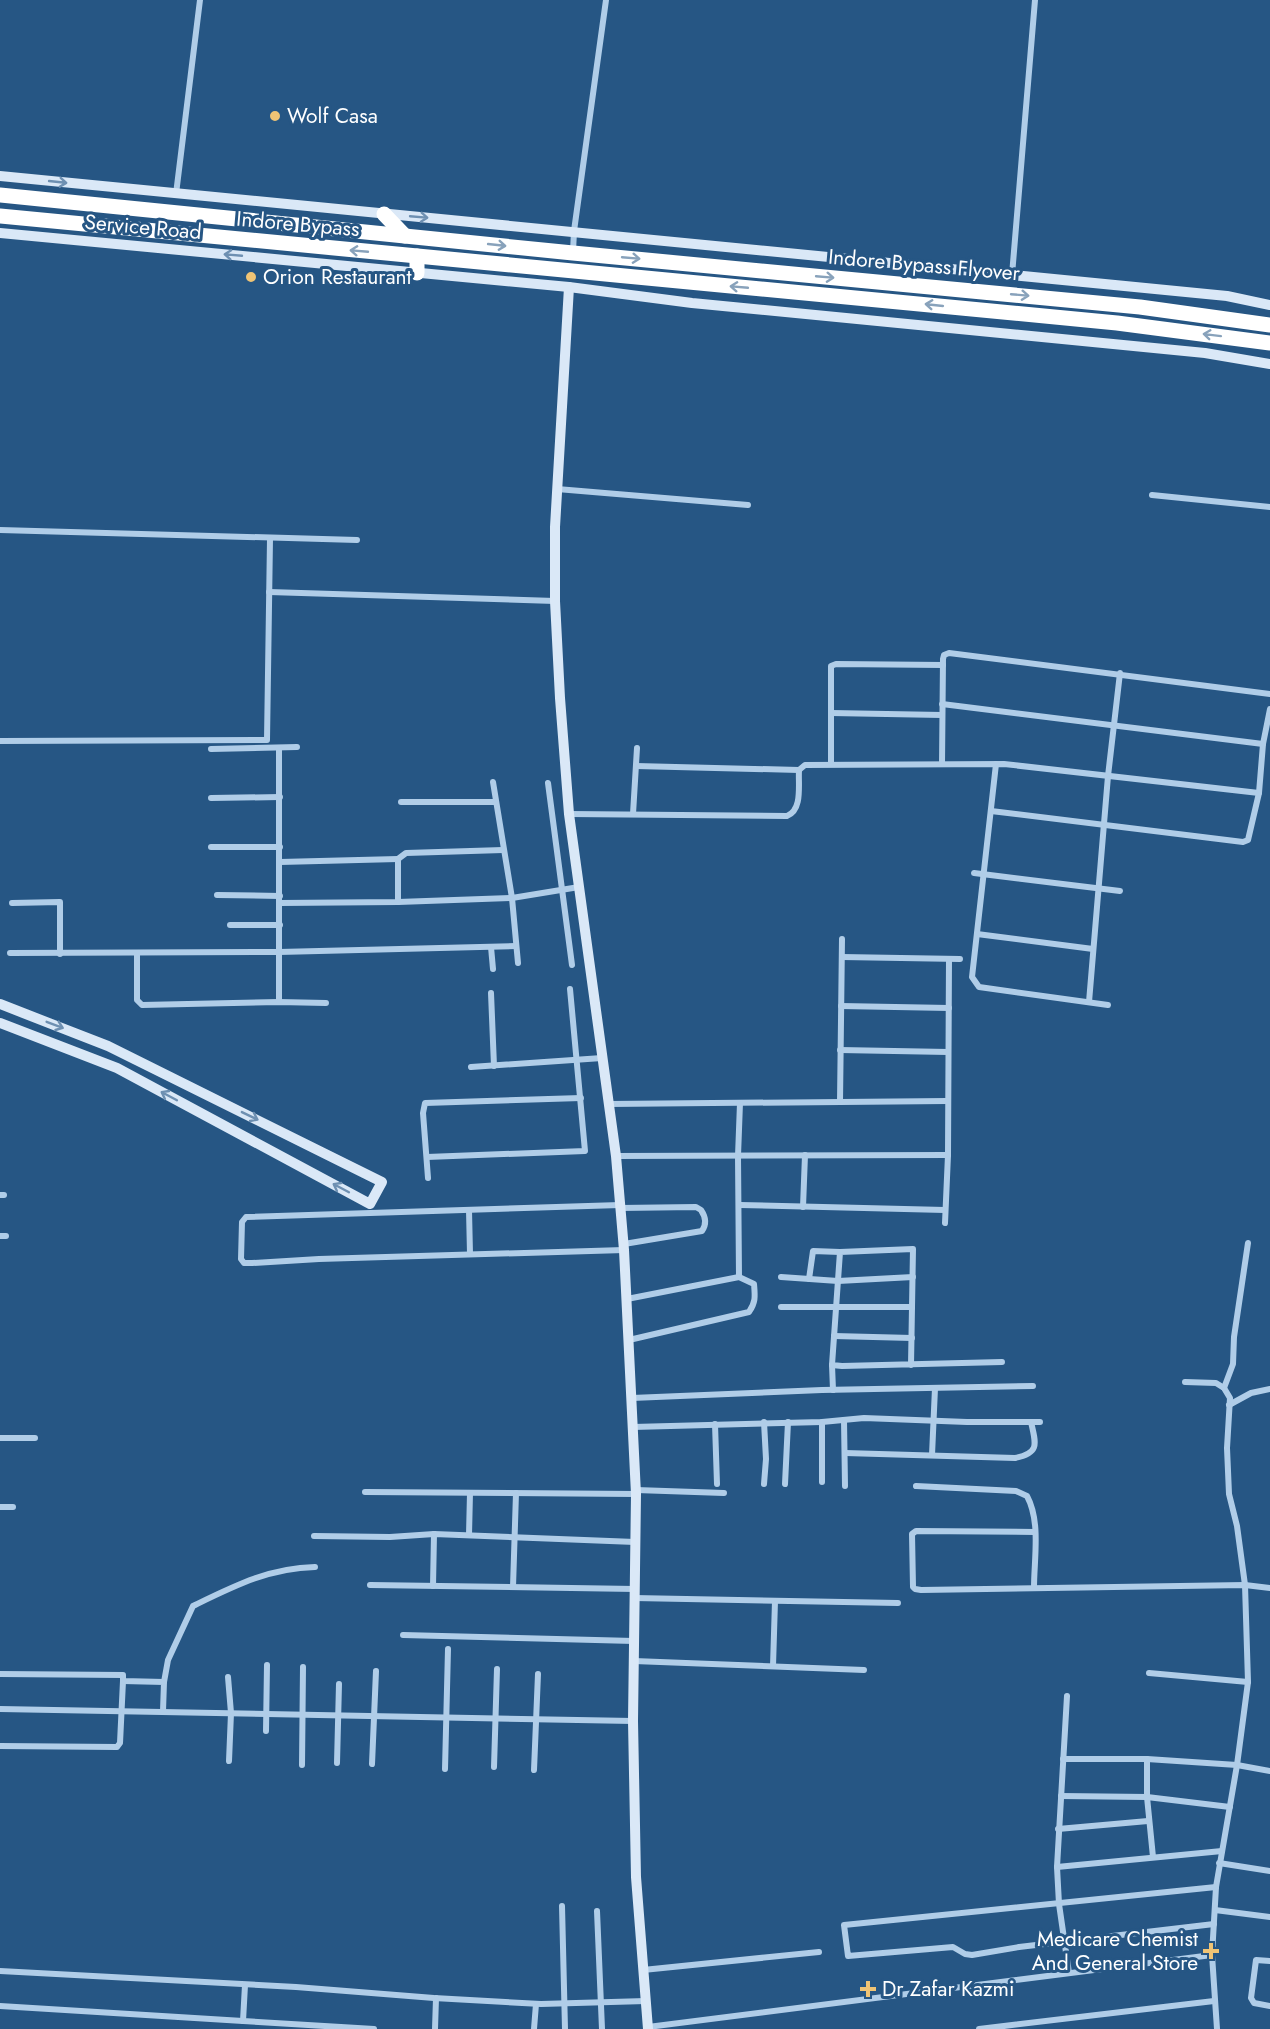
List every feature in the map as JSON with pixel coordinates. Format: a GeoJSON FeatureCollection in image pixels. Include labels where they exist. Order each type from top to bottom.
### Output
{"type":"FeatureCollection","features":[{"type":"Feature","properties":{"kind":"highway","name":"Indore Bypass"},"geometry":{"type":"LineString","coordinates":[[0,195],[573,253]]}},
{"type":"Feature","properties":{"kind":"highway"},"geometry":{"type":"LineString","coordinates":[[384,214],[405,236]]}},
{"type":"Feature","properties":{"kind":"highway","name":"Indore Bypass"},"geometry":{"type":"LineString","coordinates":[[0,216],[592,273]]}},
{"type":"Feature","properties":{"kind":"highway","name":"Indore Bypass Flyover"},"geometry":{"type":"LineString","coordinates":[[573,253],[1119,305],[1270,325]]}},
{"type":"Feature","properties":{"kind":"highway"},"geometry":{"type":"LineString","coordinates":[[417,256],[417,273]]}},
{"type":"Feature","properties":{"kind":"highway","name":"Indore Bypass Flyover"},"geometry":{"type":"LineString","coordinates":[[592,273],[1117,324],[1270,343]]}},
{"type":"Feature","properties":{"kind":"street"},"geometry":{"type":"LineString","coordinates":[[176,194],[200,0]]}},
{"type":"Feature","properties":{"kind":"street"},"geometry":{"type":"LineString","coordinates":[[573,253],[574,231],[606,0]]}},
{"type":"Feature","properties":{"kind":"street"},"geometry":{"type":"LineString","coordinates":[[1012,275],[1035,0]]}},
{"type":"Feature","properties":{"kind":"street"},"geometry":{"type":"LineString","coordinates":[[0,176],[1227,296],[1270,305]]}},
{"type":"Feature","properties":{"kind":"street","name":"Service Road"},"geometry":{"type":"LineString","coordinates":[[0,233],[569,287],[692,303],[1205,353],[1270,364]]}},
{"type":"Feature","properties":{"kind":"street"},"geometry":{"type":"LineString","coordinates":[[569,287],[557,489],[555,601],[569,814],[616,1156],[624,1247],[636,1492],[633,1641],[636,1877],[648,2028],[1212,1955]]}},
{"type":"Feature","properties":{"kind":"street"},"geometry":{"type":"LineString","coordinates":[[557,489],[748,506]]}},
{"type":"Feature","properties":{"kind":"street"},"geometry":{"type":"LineString","coordinates":[[1152,495],[1270,507]]}},
{"type":"Feature","properties":{"kind":"street"},"geometry":{"type":"LineString","coordinates":[[0,530],[357,540]]}},
{"type":"Feature","properties":{"kind":"street"},"geometry":{"type":"LineString","coordinates":[[0,741],[267,740],[270,539]]}},
{"type":"Feature","properties":{"kind":"street"},"geometry":{"type":"LineString","coordinates":[[269,592],[555,601]]}},
{"type":"Feature","properties":{"kind":"street"},"geometry":{"type":"LineString","coordinates":[[942,764],[943,665],[944,655],[949,653],[1120,673],[1270,694]]}},
{"type":"Feature","properties":{"kind":"street"},"geometry":{"type":"LineString","coordinates":[[831,764],[831,666],[836,664],[943,665]]}},
{"type":"Feature","properties":{"kind":"street"},"geometry":{"type":"LineString","coordinates":[[1089,1002],[1108,776],[1120,673]]}},
{"type":"Feature","properties":{"kind":"street"},"geometry":{"type":"LineString","coordinates":[[942,704],[1263,744]]}},
{"type":"Feature","properties":{"kind":"street"},"geometry":{"type":"LineString","coordinates":[[991,811],[1104,823],[1243,842],[1249,837],[1259,793],[1263,744],[1270,709]]}},
{"type":"Feature","properties":{"kind":"street"},"geometry":{"type":"LineString","coordinates":[[831,713],[942,715]]}},
{"type":"Feature","properties":{"kind":"street"},"geometry":{"type":"LineString","coordinates":[[211,749],[297,747]]}},
{"type":"Feature","properties":{"kind":"street"},"geometry":{"type":"LineString","coordinates":[[279,748],[279,1002]]}},
{"type":"Feature","properties":{"kind":"street"},"geometry":{"type":"LineString","coordinates":[[633,814],[637,748]]}},
{"type":"Feature","properties":{"kind":"street"},"geometry":{"type":"LineString","coordinates":[[636,766],[799,770],[805,765],[831,764],[996,764],[1259,793]]}},
{"type":"Feature","properties":{"kind":"street"},"geometry":{"type":"LineString","coordinates":[[996,764],[972,976],[979,987],[1108,1005]]}},
{"type":"Feature","properties":{"kind":"street"},"geometry":{"type":"LineString","coordinates":[[569,814],[787,816],[792,814],[798,801],[799,770]]}},
{"type":"Feature","properties":{"kind":"street"},"geometry":{"type":"LineString","coordinates":[[493,782],[512,898],[518,963]]}},
{"type":"Feature","properties":{"kind":"street"},"geometry":{"type":"LineString","coordinates":[[548,783],[572,964]]}},
{"type":"Feature","properties":{"kind":"street"},"geometry":{"type":"LineString","coordinates":[[211,798],[280,797]]}},
{"type":"Feature","properties":{"kind":"street"},"geometry":{"type":"LineString","coordinates":[[401,802],[495,802]]}},
{"type":"Feature","properties":{"kind":"street"},"geometry":{"type":"LineString","coordinates":[[211,847],[280,847]]}},
{"type":"Feature","properties":{"kind":"street"},"geometry":{"type":"LineString","coordinates":[[280,862],[398,860],[406,853],[503,849]]}},
{"type":"Feature","properties":{"kind":"street"},"geometry":{"type":"LineString","coordinates":[[398,860],[398,902]]}},
{"type":"Feature","properties":{"kind":"street"},"geometry":{"type":"LineString","coordinates":[[974,873],[1120,891]]}},
{"type":"Feature","properties":{"kind":"street"},"geometry":{"type":"LineString","coordinates":[[217,895],[280,900],[398,902],[512,898],[579,887]]}},
{"type":"Feature","properties":{"kind":"street"},"geometry":{"type":"LineString","coordinates":[[12,903],[60,902],[60,954]]}},
{"type":"Feature","properties":{"kind":"street"},"geometry":{"type":"LineString","coordinates":[[230,925],[280,925]]}},
{"type":"Feature","properties":{"kind":"street"},"geometry":{"type":"LineString","coordinates":[[977,934],[1093,949]]}},
{"type":"Feature","properties":{"kind":"street"},"geometry":{"type":"LineString","coordinates":[[840,1102],[842,939]]}},
{"type":"Feature","properties":{"kind":"street"},"geometry":{"type":"LineString","coordinates":[[10,953],[279,952],[516,946]]}},
{"type":"Feature","properties":{"kind":"street"},"geometry":{"type":"LineString","coordinates":[[491,947],[493,969]]}},
{"type":"Feature","properties":{"kind":"street"},"geometry":{"type":"LineString","coordinates":[[137,953],[137,1000],[142,1005],[326,1003]]}},
{"type":"Feature","properties":{"kind":"street"},"geometry":{"type":"LineString","coordinates":[[842,957],[960,959]]}},
{"type":"Feature","properties":{"kind":"street"},"geometry":{"type":"LineString","coordinates":[[945,1223],[950,959]]}},
{"type":"Feature","properties":{"kind":"street"},"geometry":{"type":"LineString","coordinates":[[427,1156],[585,1151],[570,988]]}},
{"type":"Feature","properties":{"kind":"street"},"geometry":{"type":"LineString","coordinates":[[491,993],[494,1066]]}},
{"type":"Feature","properties":{"kind":"street"},"geometry":{"type":"LineString","coordinates":[[0,1004],[108,1046],[382,1182],[370,1204],[117,1068],[0,1023]]}},
{"type":"Feature","properties":{"kind":"street"},"geometry":{"type":"LineString","coordinates":[[841,1006],[949,1008]]}},
{"type":"Feature","properties":{"kind":"street"},"geometry":{"type":"LineString","coordinates":[[840,1050],[948,1052]]}},
{"type":"Feature","properties":{"kind":"street"},"geometry":{"type":"LineString","coordinates":[[471,1067],[602,1058]]}},
{"type":"Feature","properties":{"kind":"street"},"geometry":{"type":"LineString","coordinates":[[428,1178],[423,1113],[425,1103],[581,1098]]}},
{"type":"Feature","properties":{"kind":"street"},"geometry":{"type":"LineString","coordinates":[[609,1104],[947,1101]]}},
{"type":"Feature","properties":{"kind":"street"},"geometry":{"type":"LineString","coordinates":[[739,1277],[740,1103]]}},
{"type":"Feature","properties":{"kind":"street"},"geometry":{"type":"LineString","coordinates":[[803,1207],[805,1155]]}},
{"type":"Feature","properties":{"kind":"street"},"geometry":{"type":"LineString","coordinates":[[616,1156],[948,1155]]}},
{"type":"Feature","properties":{"kind":"street"},"geometry":{"type":"LineString","coordinates":[[740,1205],[945,1210]]}},
{"type":"Feature","properties":{"kind":"street"},"geometry":{"type":"LineString","coordinates":[[620,1207],[696,1207],[701,1210],[705,1221],[704,1228],[702,1231],[624,1247],[252,1263],[244,1263],[241,1259],[242,1222],[246,1217],[620,1207]]}},
{"type":"Feature","properties":{"kind":"street"},"geometry":{"type":"LineString","coordinates":[[469,1210],[470,1254]]}},
{"type":"Feature","properties":{"kind":"street"},"geometry":{"type":"LineString","coordinates":[[1224,1388],[1233,1364],[1234,1337],[1248,1243]]}},
{"type":"Feature","properties":{"kind":"street"},"geometry":{"type":"LineString","coordinates":[[809,1279],[813,1251],[913,1249],[911,1365]]}},
{"type":"Feature","properties":{"kind":"street"},"geometry":{"type":"LineString","coordinates":[[833,1390],[832,1365],[840,1252]]}},
{"type":"Feature","properties":{"kind":"street"},"geometry":{"type":"LineString","coordinates":[[781,1277],[838,1281],[913,1276]]}},
{"type":"Feature","properties":{"kind":"street"},"geometry":{"type":"LineString","coordinates":[[627,1299],[739,1277],[754,1284],[755,1297],[754,1305],[749,1312],[629,1340]]}},
{"type":"Feature","properties":{"kind":"street"},"geometry":{"type":"LineString","coordinates":[[781,1307],[912,1307]]}},
{"type":"Feature","properties":{"kind":"street"},"geometry":{"type":"LineString","coordinates":[[834,1336],[912,1338]]}},
{"type":"Feature","properties":{"kind":"street"},"geometry":{"type":"LineString","coordinates":[[832,1365],[1002,1362]]}},
{"type":"Feature","properties":{"kind":"street"},"geometry":{"type":"LineString","coordinates":[[1185,1382],[1216,1383],[1224,1388],[1230,1398],[1227,1448],[1229,1494],[1237,1526],[1245,1585],[1248,1682],[1237,1765],[1216,1887],[1212,1955],[1216,2029]]}},
{"type":"Feature","properties":{"kind":"street"},"geometry":{"type":"LineString","coordinates":[[632,1398],[833,1390],[1033,1386]]}},
{"type":"Feature","properties":{"kind":"street"},"geometry":{"type":"LineString","coordinates":[[932,1455],[935,1388]]}},
{"type":"Feature","properties":{"kind":"street"},"geometry":{"type":"LineString","coordinates":[[1229,1406],[1251,1393],[1270,1389]]}},
{"type":"Feature","properties":{"kind":"street"},"geometry":{"type":"LineString","coordinates":[[633,1427],[822,1422],[864,1418],[1040,1422]]}},
{"type":"Feature","properties":{"kind":"street"},"geometry":{"type":"LineString","coordinates":[[844,1420],[845,1486]]}},
{"type":"Feature","properties":{"kind":"street"},"geometry":{"type":"LineString","coordinates":[[764,1422],[766,1460],[764,1484]]}},
{"type":"Feature","properties":{"kind":"street"},"geometry":{"type":"LineString","coordinates":[[785,1484],[788,1422]]}},
{"type":"Feature","properties":{"kind":"street"},"geometry":{"type":"LineString","coordinates":[[822,1422],[822,1482]]}},
{"type":"Feature","properties":{"kind":"street"},"geometry":{"type":"LineString","coordinates":[[844,1453],[1015,1458],[1029,1455],[1032,1452],[1034,1445],[1031,1422]]}},
{"type":"Feature","properties":{"kind":"street"},"geometry":{"type":"LineString","coordinates":[[715,1424],[717,1484]]}},
{"type":"Feature","properties":{"kind":"street"},"geometry":{"type":"LineString","coordinates":[[0,1438],[35,1438]]}},
{"type":"Feature","properties":{"kind":"street"},"geometry":{"type":"LineString","coordinates":[[916,1486],[1016,1491],[1028,1496],[1033,1506],[1035,1532],[1034,1588]]}},
{"type":"Feature","properties":{"kind":"street"},"geometry":{"type":"LineString","coordinates":[[365,1492],[724,1493]]}},
{"type":"Feature","properties":{"kind":"street"},"geometry":{"type":"LineString","coordinates":[[469,1535],[470,1493]]}},
{"type":"Feature","properties":{"kind":"street"},"geometry":{"type":"LineString","coordinates":[[513,1587],[516,1493]]}},
{"type":"Feature","properties":{"kind":"street"},"geometry":{"type":"LineString","coordinates":[[0,1507],[13,1507]]}},
{"type":"Feature","properties":{"kind":"street"},"geometry":{"type":"LineString","coordinates":[[1035,1532],[916,1531],[912,1534],[911,1542],[913,1587],[915,1589],[1245,1585],[1270,1588]]}},
{"type":"Feature","properties":{"kind":"street"},"geometry":{"type":"LineString","coordinates":[[314,1536],[390,1537],[434,1534],[635,1542]]}},
{"type":"Feature","properties":{"kind":"street"},"geometry":{"type":"LineString","coordinates":[[433,1586],[434,1534]]}},
{"type":"Feature","properties":{"kind":"street"},"geometry":{"type":"LineString","coordinates":[[163,1711],[164,1682],[168,1660],[193,1606],[262,1575],[290,1568],[315,1567]]}},
{"type":"Feature","properties":{"kind":"street"},"geometry":{"type":"LineString","coordinates":[[370,1585],[513,1587],[776,1601],[898,1603]]}},
{"type":"Feature","properties":{"kind":"street"},"geometry":{"type":"LineString","coordinates":[[773,1666],[776,1601]]}},
{"type":"Feature","properties":{"kind":"street"},"geometry":{"type":"LineString","coordinates":[[403,1635],[633,1641]]}},
{"type":"Feature","properties":{"kind":"street"},"geometry":{"type":"LineString","coordinates":[[445,1769],[448,1649]]}},
{"type":"Feature","properties":{"kind":"street"},"geometry":{"type":"LineString","coordinates":[[634,1660],[864,1670]]}},
{"type":"Feature","properties":{"kind":"street"},"geometry":{"type":"LineString","coordinates":[[266,1731],[267,1665]]}},
{"type":"Feature","properties":{"kind":"street"},"geometry":{"type":"LineString","coordinates":[[302,1765],[303,1667]]}},
{"type":"Feature","properties":{"kind":"street"},"geometry":{"type":"LineString","coordinates":[[494,1767],[496,1669]]}},
{"type":"Feature","properties":{"kind":"street"},"geometry":{"type":"LineString","coordinates":[[372,1764],[376,1671]]}},
{"type":"Feature","properties":{"kind":"street"},"geometry":{"type":"LineString","coordinates":[[1149,1672],[1248,1682]]}},
{"type":"Feature","properties":{"kind":"street"},"geometry":{"type":"LineString","coordinates":[[0,1674],[123,1675],[120,1743],[117,1747],[0,1746]]}},
{"type":"Feature","properties":{"kind":"street"},"geometry":{"type":"LineString","coordinates":[[534,1770],[538,1674]]}},
{"type":"Feature","properties":{"kind":"street"},"geometry":{"type":"LineString","coordinates":[[228,1677],[231,1713],[229,1761]]}},
{"type":"Feature","properties":{"kind":"street"},"geometry":{"type":"LineString","coordinates":[[123,1681],[164,1682]]}},
{"type":"Feature","properties":{"kind":"street"},"geometry":{"type":"LineString","coordinates":[[337,1763],[339,1684]]}},
{"type":"Feature","properties":{"kind":"street"},"geometry":{"type":"LineString","coordinates":[[1067,1696],[1057,1867],[1059,1904],[1069,1973]]}},
{"type":"Feature","properties":{"kind":"street"},"geometry":{"type":"LineString","coordinates":[[0,1709],[633,1720]]}},
{"type":"Feature","properties":{"kind":"street"},"geometry":{"type":"LineString","coordinates":[[1063,1759],[1147,1759],[1237,1765],[1270,1771]]}},
{"type":"Feature","properties":{"kind":"street"},"geometry":{"type":"LineString","coordinates":[[1147,1759],[1148,1821],[1152,1857]]}},
{"type":"Feature","properties":{"kind":"street"},"geometry":{"type":"LineString","coordinates":[[1061,1796],[1147,1797],[1230,1807]]}},
{"type":"Feature","properties":{"kind":"street"},"geometry":{"type":"LineString","coordinates":[[1058,1829],[1148,1821]]}},
{"type":"Feature","properties":{"kind":"street"},"geometry":{"type":"LineString","coordinates":[[1057,1867],[1222,1851]]}},
{"type":"Feature","properties":{"kind":"street"},"geometry":{"type":"LineString","coordinates":[[1219,1863],[1270,1871]]}},
{"type":"Feature","properties":{"kind":"street"},"geometry":{"type":"LineString","coordinates":[[1214,1924],[972,1955],[953,1947],[848,1956],[844,1925],[1216,1887]]}},
{"type":"Feature","properties":{"kind":"street"},"geometry":{"type":"LineString","coordinates":[[562,1906],[565,2029]]}},
{"type":"Feature","properties":{"kind":"street"},"geometry":{"type":"LineString","coordinates":[[1215,1910],[1270,1917]]}},
{"type":"Feature","properties":{"kind":"street"},"geometry":{"type":"LineString","coordinates":[[597,1911],[599,2002],[602,2029]]}},
{"type":"Feature","properties":{"kind":"street"},"geometry":{"type":"LineString","coordinates":[[643,1970],[819,1952]]}},
{"type":"Feature","properties":{"kind":"street"},"geometry":{"type":"LineString","coordinates":[[1270,1961],[1256,1960],[1251,1998],[1254,2003],[1270,2006]]}},
{"type":"Feature","properties":{"kind":"street"},"geometry":{"type":"LineString","coordinates":[[0,1971],[245,1984],[536,2004],[646,2001]]}},
{"type":"Feature","properties":{"kind":"street"},"geometry":{"type":"LineString","coordinates":[[243,2021],[245,1984]]}},
{"type":"Feature","properties":{"kind":"street"},"geometry":{"type":"LineString","coordinates":[[435,2029],[436,1998]]}},
{"type":"Feature","properties":{"kind":"street"},"geometry":{"type":"LineString","coordinates":[[979,2029],[1214,2001]]}},
{"type":"Feature","properties":{"kind":"street"},"geometry":{"type":"LineString","coordinates":[[534,2029],[536,2004]]}},
{"type":"Feature","properties":{"kind":"street"},"geometry":{"type":"LineString","coordinates":[[0,2006],[374,2029]]}},
{"type":"Feature","properties":{"kind":"place","name":"Wolf Casa"},"geometry":{"type":"Point","coordinates":[275,116]}},
{"type":"Feature","properties":{"kind":"place","name":"Orion Restaurant"},"geometry":{"type":"Point","coordinates":[251,277]}},
{"type":"Feature","properties":{"kind":"place","name":"Medicare Chemist And General Store"},"geometry":{"type":"Point","coordinates":[1211,1951]}},
{"type":"Feature","properties":{"kind":"place","name":"Dr Zafar Kazmi"},"geometry":{"type":"Point","coordinates":[868,1989]}}]}
